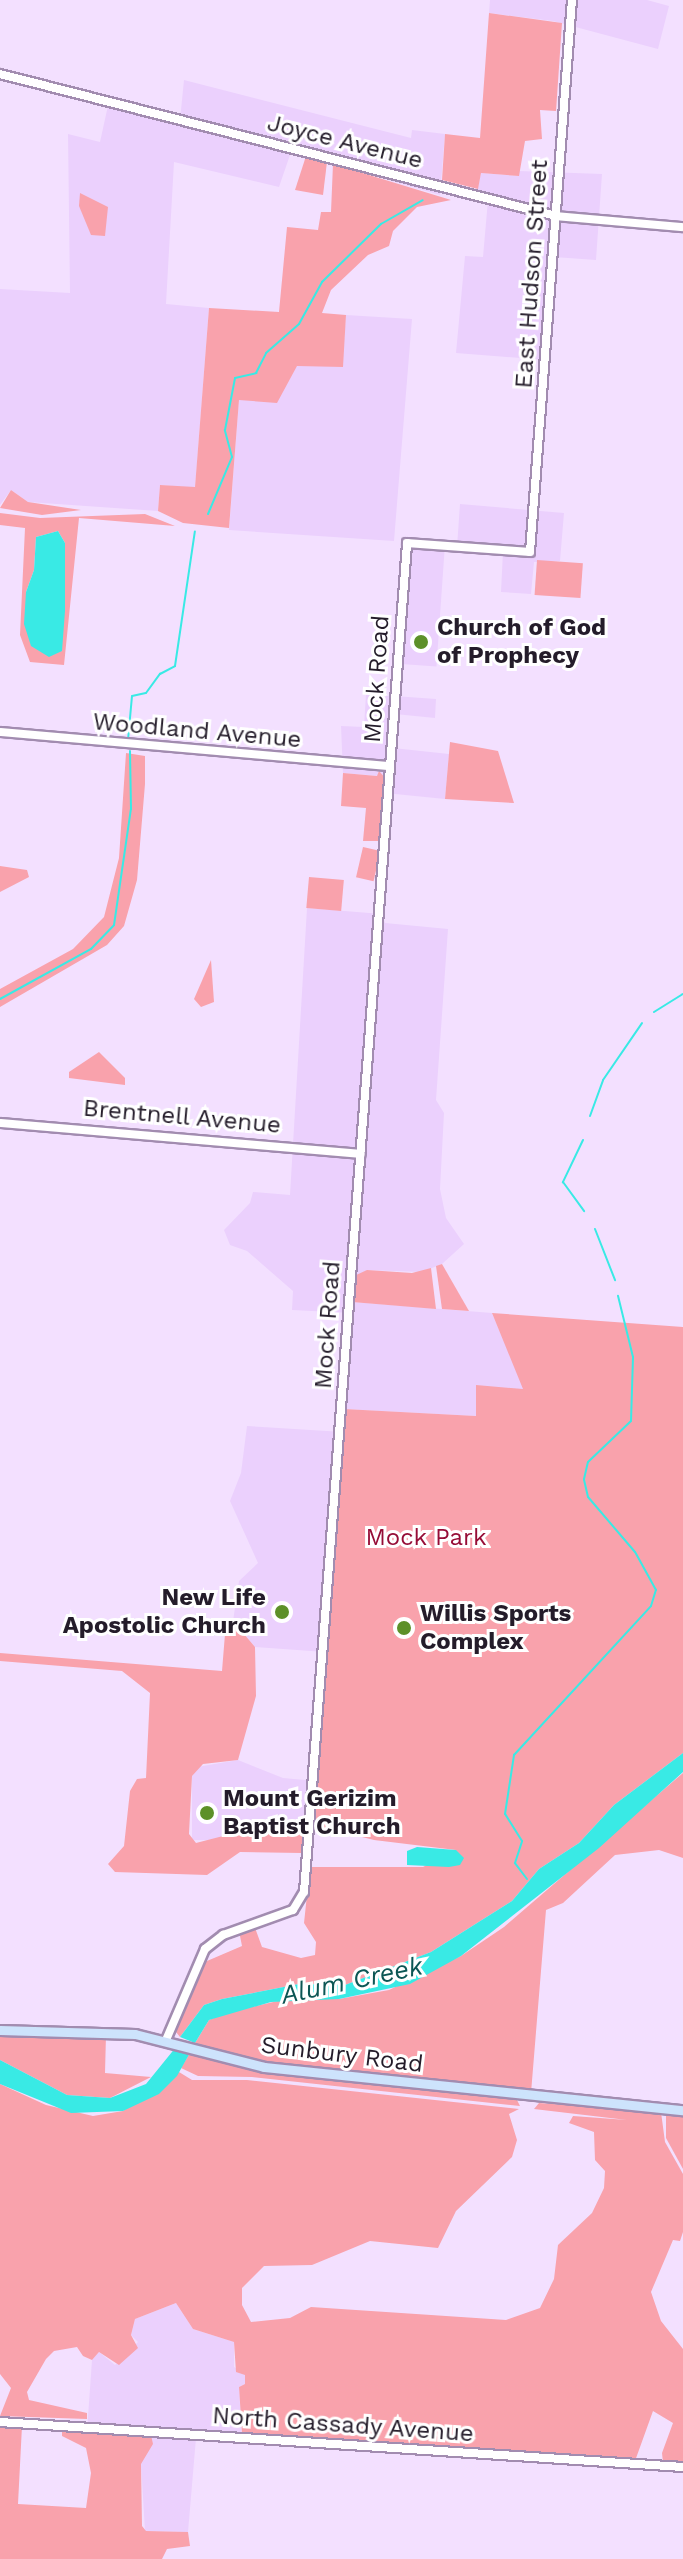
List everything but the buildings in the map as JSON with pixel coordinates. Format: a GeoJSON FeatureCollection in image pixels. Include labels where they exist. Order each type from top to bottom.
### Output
{"type":"FeatureCollection","features":[{"type":"Feature","properties":{"kind":"main road","name":"East Hudson Street"},"geometry":{"type":"LineString","coordinates":[[407,543],[530,552],[572,0]]}},
{"type":"Feature","properties":{"kind":"main road","name":"Joyce Avenue"},"geometry":{"type":"LineString","coordinates":[[0,74],[556,216],[683,227]]}},
{"type":"Feature","properties":{"kind":"main road","name":"Mock Road"},"geometry":{"type":"LineString","coordinates":[[168,2041],[205,1949],[223,1935],[293,1910],[304,1892],[407,543]]}},
{"type":"Feature","properties":{"kind":"main road","name":"Woodland Avenue"},"geometry":{"type":"LineString","coordinates":[[0,732],[390,766]]}},
{"type":"Feature","properties":{"kind":"main road","name":"Brentnell Avenue"},"geometry":{"type":"LineString","coordinates":[[0,1123],[361,1154]]}},
{"type":"Feature","properties":{"kind":"main road","name":"Sunbury Road"},"geometry":{"type":"LineString","coordinates":[[0,2030],[104,2032],[168,2041],[211,2054],[295,2071],[683,2110]]}},
{"type":"Feature","properties":{"kind":"main road","name":"North Cassady Avenue"},"geometry":{"type":"LineString","coordinates":[[0,2422],[683,2467]]}},
{"type":"Feature","properties":{"kind":"shaded area"},"geometry":{"type":"Polygon","coordinates":[[[490,0],[647,0],[669,6],[658,49],[553,21],[489,13],[490,0]]]}},
{"type":"Feature","properties":{"kind":"shaded area"},"geometry":{"type":"Polygon","coordinates":[[[184,80],[411,138],[412,130],[445,134],[440,195],[291,152],[279,187],[174,162],[166,304],[209,308],[195,488],[160,485],[158,511],[28,502],[11,490],[0,505],[0,289],[70,293],[68,134],[100,142],[109,101],[180,120],[184,80]]]}},
{"type":"Feature","properties":{"kind":"shaded area"},"geometry":{"type":"Polygon","coordinates":[[[519,171],[602,174],[596,260],[554,257],[546,360],[456,353],[465,256],[483,257],[488,200],[476,196],[481,173],[519,176],[519,171]]]}},
{"type":"Feature","properties":{"kind":"shaded area"},"geometry":{"type":"Polygon","coordinates":[[[346,315],[412,319],[394,541],[229,530],[239,400],[297,366],[342,366],[346,315]]]}},
{"type":"Feature","properties":{"kind":"shaded area"},"geometry":{"type":"Polygon","coordinates":[[[460,504],[564,513],[560,561],[534,562],[531,594],[501,592],[503,551],[457,547],[460,504]]]}},
{"type":"Feature","properties":{"kind":"shaded area"},"geometry":{"type":"Polygon","coordinates":[[[58,531],[65,543],[65,611],[62,651],[49,657],[31,646],[24,624],[26,592],[34,570],[36,537],[58,531]]]}},
{"type":"Feature","properties":{"kind":"shaded area"},"geometry":{"type":"Polygon","coordinates":[[[406,543],[445,546],[436,666],[398,664],[406,543]]]}},
{"type":"Feature","properties":{"kind":"shaded area"},"geometry":{"type":"Polygon","coordinates":[[[366,694],[436,699],[435,718],[395,714],[393,748],[449,754],[445,799],[385,793],[378,776],[343,773],[341,726],[364,727],[366,694]]]}},
{"type":"Feature","properties":{"kind":"shaded area"},"geometry":{"type":"Polygon","coordinates":[[[307,908],[382,914],[385,923],[448,929],[436,1100],[444,1113],[440,1189],[446,1218],[464,1244],[442,1264],[422,1272],[367,1270],[353,1302],[492,1313],[524,1389],[477,1416],[344,1409],[352,1313],[292,1310],[293,1291],[247,1251],[230,1245],[224,1230],[250,1203],[253,1192],[290,1195],[307,908]]]}},
{"type":"Feature","properties":{"kind":"shaded area"},"geometry":{"type":"Polygon","coordinates":[[[247,1426],[343,1432],[325,1652],[255,1647],[233,1621],[239,1581],[258,1563],[230,1501],[241,1473],[247,1426]]]}},
{"type":"Feature","properties":{"kind":"shaded area"},"geometry":{"type":"Polygon","coordinates":[[[683,1753],[683,1772],[599,1848],[461,1956],[410,1984],[339,1999],[271,2002],[209,2020],[195,2043],[180,2037],[204,2005],[299,1984],[345,1985],[431,1952],[512,1901],[539,1869],[579,1843],[614,1805],[683,1753]]]}},
{"type":"Feature","properties":{"kind":"shaded area"},"geometry":{"type":"Polygon","coordinates":[[[238,1760],[283,1778],[316,1781],[314,1825],[270,1824],[220,1840],[192,1840],[192,1776],[197,1767],[238,1760]]]}},
{"type":"Feature","properties":{"kind":"shaded area"},"geometry":{"type":"Polygon","coordinates":[[[417,1847],[456,1850],[464,1858],[460,1865],[449,1867],[407,1865],[407,1851],[417,1847]]]}},
{"type":"Feature","properties":{"kind":"shaded area"},"geometry":{"type":"Polygon","coordinates":[[[176,2047],[191,2051],[177,2076],[159,2094],[123,2111],[71,2113],[0,2084],[0,2060],[67,2095],[110,2098],[146,2084],[176,2047]]]}},
{"type":"Feature","properties":{"kind":"shaded area"},"geometry":{"type":"Polygon","coordinates":[[[176,2303],[193,2329],[234,2342],[234,2367],[245,2374],[245,2384],[239,2387],[242,2441],[196,2438],[188,2532],[145,2531],[141,2464],[87,2431],[92,2360],[99,2352],[115,2365],[138,2342],[131,2335],[135,2319],[176,2303]]]}},
{"type":"Feature","properties":{"kind":"green space"},"geometry":{"type":"Polygon","coordinates":[[[489,13],[562,23],[556,111],[540,110],[542,139],[525,141],[519,176],[481,173],[478,189],[442,180],[445,134],[480,138],[489,13]]]}},
{"type":"Feature","properties":{"kind":"green space"},"geometry":{"type":"Polygon","coordinates":[[[306,156],[327,162],[323,195],[295,190],[306,156]]]}},
{"type":"Feature","properties":{"kind":"green space"},"geometry":{"type":"Polygon","coordinates":[[[333,164],[451,200],[417,207],[393,231],[389,246],[368,255],[331,290],[322,313],[346,315],[343,367],[297,366],[277,403],[239,400],[229,528],[183,523],[158,511],[160,485],[195,487],[209,308],[279,312],[287,227],[318,230],[321,212],[331,212],[333,164]]]}},
{"type":"Feature","properties":{"kind":"green space"},"geometry":{"type":"Polygon","coordinates":[[[80,193],[108,207],[105,236],[91,235],[79,206],[80,193]]]}},
{"type":"Feature","properties":{"kind":"green space"},"geometry":{"type":"Polygon","coordinates":[[[11,490],[28,502],[81,510],[42,515],[0,508],[11,490]]]}},
{"type":"Feature","properties":{"kind":"green space"},"geometry":{"type":"Polygon","coordinates":[[[0,513],[40,518],[145,514],[175,526],[79,518],[64,665],[30,662],[20,635],[25,528],[0,525],[0,513]],[[58,531],[36,537],[34,570],[26,592],[65,611],[65,543],[58,531]]]}},
{"type":"Feature","properties":{"kind":"green space"},"geometry":{"type":"Polygon","coordinates":[[[537,560],[583,563],[580,598],[535,595],[537,560]]]}},
{"type":"Feature","properties":{"kind":"green space"},"geometry":{"type":"Polygon","coordinates":[[[450,742],[498,751],[514,803],[445,799],[450,742]]]}},
{"type":"Feature","properties":{"kind":"green space"},"geometry":{"type":"Polygon","coordinates":[[[126,753],[145,756],[145,784],[137,880],[124,926],[107,945],[0,1007],[0,989],[73,949],[104,917],[119,858],[126,753]]]}},
{"type":"Feature","properties":{"kind":"green space"},"geometry":{"type":"Polygon","coordinates":[[[379,771],[386,779],[380,841],[363,841],[366,808],[341,806],[343,773],[377,776],[379,771]]]}},
{"type":"Feature","properties":{"kind":"green space"},"geometry":{"type":"Polygon","coordinates":[[[363,847],[381,851],[374,881],[356,877],[363,847]]]}},
{"type":"Feature","properties":{"kind":"green space"},"geometry":{"type":"Polygon","coordinates":[[[0,866],[27,870],[29,877],[0,892],[0,866]]]}},
{"type":"Feature","properties":{"kind":"green space"},"geometry":{"type":"Polygon","coordinates":[[[309,877],[344,880],[341,911],[306,908],[309,877]]]}},
{"type":"Feature","properties":{"kind":"green space"},"geometry":{"type":"Polygon","coordinates":[[[211,960],[214,1002],[201,1007],[194,999],[211,960]]]}},
{"type":"Feature","properties":{"kind":"green space"},"geometry":{"type":"Polygon","coordinates":[[[99,1052],[125,1078],[125,1085],[69,1078],[69,1072],[99,1052]]]}},
{"type":"Feature","properties":{"kind":"green space"},"geometry":{"type":"Polygon","coordinates":[[[442,1264],[469,1311],[442,1309],[436,1266],[442,1264]]]}},
{"type":"Feature","properties":{"kind":"green space"},"geometry":{"type":"Polygon","coordinates":[[[431,1268],[436,1309],[352,1302],[354,1276],[367,1270],[412,1273],[431,1268]]]}},
{"type":"Feature","properties":{"kind":"green space","name":"Mock Park"},"geometry":{"type":"Polygon","coordinates":[[[492,1313],[683,1327],[683,1753],[614,1805],[579,1843],[539,1869],[512,1901],[431,1952],[345,1985],[299,1984],[204,2005],[180,2037],[176,2032],[200,1964],[242,1946],[239,1931],[254,1925],[262,1947],[301,1958],[315,1955],[316,1942],[304,1923],[310,1867],[423,1867],[456,1850],[374,1840],[314,1825],[321,1713],[344,1409],[476,1416],[476,1385],[523,1389],[492,1313]]]}},
{"type":"Feature","properties":{"kind":"green space"},"geometry":{"type":"Polygon","coordinates":[[[233,1621],[255,1647],[256,1696],[238,1760],[203,1764],[192,1776],[189,1834],[196,1843],[270,1824],[305,1826],[302,1853],[240,1852],[207,1875],[115,1872],[108,1864],[124,1846],[130,1791],[137,1779],[146,1778],[150,1693],[122,1671],[0,1661],[0,1653],[222,1671],[225,1634],[233,1621]]]}},
{"type":"Feature","properties":{"kind":"green space"},"geometry":{"type":"Polygon","coordinates":[[[683,1773],[683,1858],[659,1850],[615,1855],[563,1903],[546,1910],[531,2093],[250,2061],[195,2043],[209,2020],[226,2013],[299,1996],[339,1999],[389,1990],[461,1956],[504,1927],[683,1773]]]}},
{"type":"Feature","properties":{"kind":"green space"},"geometry":{"type":"Polygon","coordinates":[[[0,2033],[106,2035],[105,2073],[151,2077],[110,2098],[67,2095],[0,2060],[0,2033]]]}},
{"type":"Feature","properties":{"kind":"green space"},"geometry":{"type":"Polygon","coordinates":[[[191,2051],[267,2071],[517,2100],[520,2106],[252,2077],[198,2076],[181,2068],[191,2051]]]}},
{"type":"Feature","properties":{"kind":"green space"},"geometry":{"type":"Polygon","coordinates":[[[179,2072],[192,2080],[247,2080],[519,2109],[509,2114],[517,2140],[512,2157],[456,2211],[438,2248],[370,2241],[312,2265],[264,2266],[242,2288],[242,2305],[251,2322],[290,2318],[311,2307],[506,2320],[540,2308],[554,2279],[558,2245],[592,2213],[604,2188],[605,2171],[595,2160],[594,2132],[569,2123],[573,2116],[627,2120],[534,2109],[539,2103],[661,2112],[665,2142],[683,2174],[683,2232],[680,2241],[673,2240],[651,2292],[661,2321],[683,2349],[683,2464],[663,2463],[662,2453],[673,2423],[653,2411],[635,2461],[242,2434],[239,2387],[245,2384],[245,2375],[236,2372],[234,2342],[193,2329],[176,2303],[135,2319],[131,2335],[138,2348],[119,2365],[99,2352],[92,2360],[83,2356],[77,2347],[54,2351],[46,2359],[27,2392],[29,2400],[87,2413],[87,2419],[0,2416],[11,2388],[0,2374],[0,2084],[46,2105],[93,2116],[123,2111],[179,2072]]]}},
{"type":"Feature","properties":{"kind":"green space"},"geometry":{"type":"Polygon","coordinates":[[[666,2113],[683,2114],[683,2169],[666,2138],[666,2113]]]}},
{"type":"Feature","properties":{"kind":"green space"},"geometry":{"type":"Polygon","coordinates":[[[0,2425],[22,2426],[18,2504],[86,2508],[91,2473],[86,2448],[62,2436],[62,2430],[151,2435],[153,2444],[141,2464],[142,2526],[146,2531],[188,2532],[190,2546],[167,2549],[162,2559],[0,2559],[0,2425]]]}},
{"type":"Feature","properties":{"kind":"waterway"},"geometry":{"type":"LineString","coordinates":[[208,514],[232,457],[225,430],[235,378],[256,373],[266,353],[299,324],[322,282],[381,224],[423,200]]}},
{"type":"Feature","properties":{"kind":"waterway"},"geometry":{"type":"LineString","coordinates":[[128,740],[132,696],[146,693],[160,674],[175,666],[195,531]]}},
{"type":"Feature","properties":{"kind":"waterway"},"geometry":{"type":"LineString","coordinates":[[0,999],[91,949],[114,925],[131,809],[130,751]]}},
{"type":"Feature","properties":{"kind":"waterway"},"geometry":{"type":"LineString","coordinates":[[654,1012],[683,994]]}},
{"type":"Feature","properties":{"kind":"waterway"},"geometry":{"type":"LineString","coordinates":[[590,1116],[603,1080],[642,1023]]}},
{"type":"Feature","properties":{"kind":"waterway"},"geometry":{"type":"LineString","coordinates":[[583,1140],[563,1182],[584,1211]]}},
{"type":"Feature","properties":{"kind":"waterway"},"geometry":{"type":"LineString","coordinates":[[595,1229],[615,1280]]}},
{"type":"Feature","properties":{"kind":"waterway"},"geometry":{"type":"LineString","coordinates":[[527,1879],[515,1863],[522,1841],[505,1814],[514,1755],[651,1606],[656,1590],[635,1552],[588,1497],[584,1479],[588,1462],[631,1421],[633,1357],[618,1296]]}},
{"type":"Feature","properties":{"kind":"place","name":"Church of God of Prophecy"},"geometry":{"type":"Point","coordinates":[421,642]}},
{"type":"Feature","properties":{"kind":"place","name":"New Life Apostolic Church"},"geometry":{"type":"Point","coordinates":[282,1612]}},
{"type":"Feature","properties":{"kind":"place","name":"Willis Sports Complex"},"geometry":{"type":"Point","coordinates":[404,1628]}},
{"type":"Feature","properties":{"kind":"place","name":"Mount Gerizim Baptist Church"},"geometry":{"type":"Point","coordinates":[207,1813]}},
{"type":"Feature","properties":{"kind":"water label","name":"Alum Creek"},"geometry":{"type":"Point","coordinates":[352,1981]}}]}
